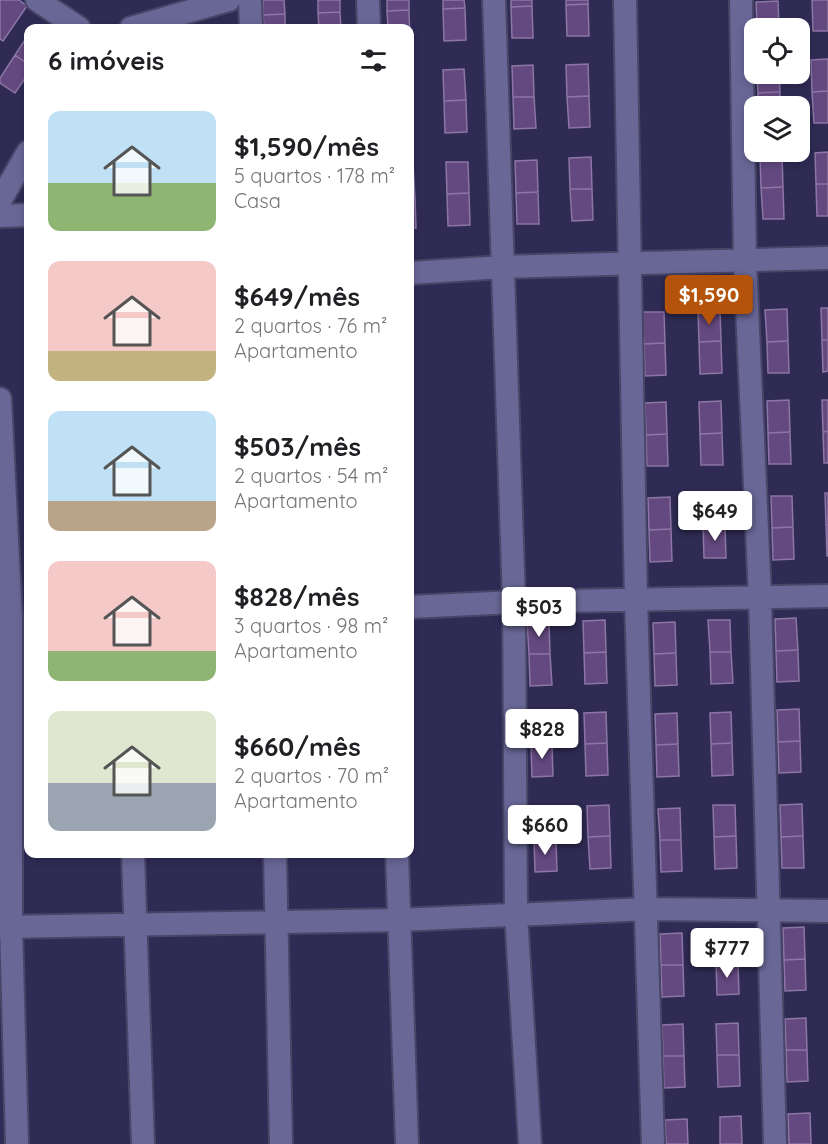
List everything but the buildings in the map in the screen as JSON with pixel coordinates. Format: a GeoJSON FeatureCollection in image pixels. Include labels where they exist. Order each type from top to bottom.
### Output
{"type":"FeatureCollection","features":[{"type":"Feature","properties":{"kind":"street"},"geometry":{"type":"LineString","coordinates":[[37,0],[73,24]]}},
{"type":"Feature","properties":{"kind":"street"},"geometry":{"type":"LineString","coordinates":[[145,24],[229,0]]}},
{"type":"Feature","properties":{"kind":"street"},"geometry":{"type":"LineString","coordinates":[[250,0],[251,24]]}},
{"type":"Feature","properties":{"kind":"street"},"geometry":{"type":"LineString","coordinates":[[368,0],[369,24]]}},
{"type":"Feature","properties":{"kind":"street"},"geometry":{"type":"LineString","coordinates":[[494,0],[514,602],[516,914],[530,1144]]}},
{"type":"Feature","properties":{"kind":"street"},"geometry":{"type":"LineString","coordinates":[[625,0],[636,600],[654,1144]]}},
{"type":"Feature","properties":{"kind":"street"},"geometry":{"type":"LineString","coordinates":[[741,0],[745,262],[760,597],[775,1144]]}},
{"type":"Feature","properties":{"kind":"street"},"geometry":{"type":"LineString","coordinates":[[0,201],[24,159]]}},
{"type":"Feature","properties":{"kind":"street"},"geometry":{"type":"LineString","coordinates":[[0,216],[24,215]]}},
{"type":"Feature","properties":{"kind":"street"},"geometry":{"type":"LineString","coordinates":[[414,273],[503,267],[828,258]]}},
{"type":"Feature","properties":{"kind":"street"},"geometry":{"type":"LineString","coordinates":[[0,399],[13,619],[5,927],[18,1144]]}},
{"type":"Feature","properties":{"kind":"street"},"geometry":{"type":"LineString","coordinates":[[414,607],[514,602],[828,596]]}},
{"type":"Feature","properties":{"kind":"street"},"geometry":{"type":"LineString","coordinates":[[134,858],[143,1144]]}},
{"type":"Feature","properties":{"kind":"street"},"geometry":{"type":"LineString","coordinates":[[275,858],[281,1144]]}},
{"type":"Feature","properties":{"kind":"street"},"geometry":{"type":"LineString","coordinates":[[397,858],[407,1144]]}},
{"type":"Feature","properties":{"kind":"street"},"geometry":{"type":"LineString","coordinates":[[5,927],[399,920],[646,909],[828,911]]}}]}
